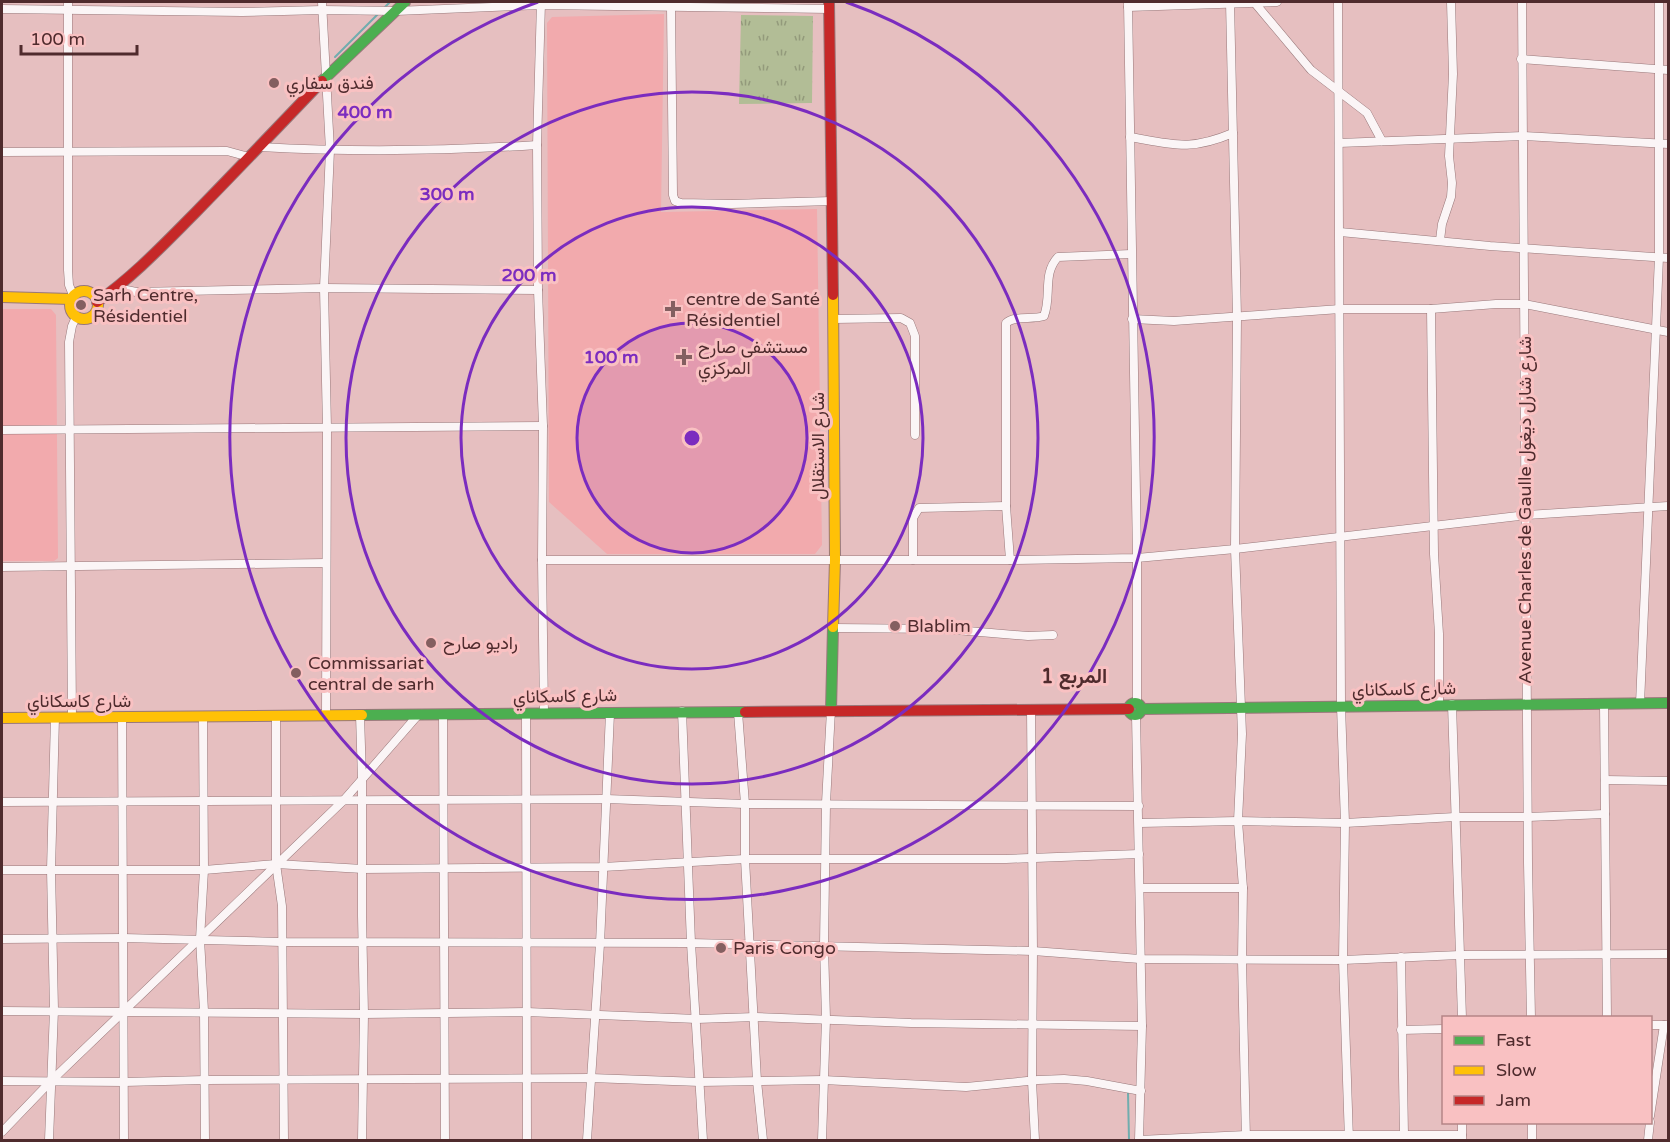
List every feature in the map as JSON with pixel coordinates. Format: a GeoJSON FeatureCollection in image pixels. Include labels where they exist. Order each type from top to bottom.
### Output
{"type":"FeatureCollection","features":[{"type":"Feature","properties":{"kind":"street"},"geometry":{"type":"LineString","coordinates":[[2,297],[72,297],[82,291],[89,292],[97,302],[96,311],[84,319],[76,317],[70,310],[72,297],[68,270],[68,2]]}},
{"type":"Feature","properties":{"kind":"street"},"geometry":{"type":"LineString","coordinates":[[97,302],[117,288],[260,147],[325,77],[405,2]]}},
{"type":"Feature","properties":{"kind":"street"},"geometry":{"type":"LineString","coordinates":[[1255,2],[1311,70],[1367,113],[1382,141]]}},
{"type":"Feature","properties":{"kind":"street"},"geometry":{"type":"LineString","coordinates":[[1277,2],[1128,4],[1137,558],[1136,709],[1143,1026],[1139,1140],[1404,1136],[1462,1138]]}},
{"type":"Feature","properties":{"kind":"street"},"geometry":{"type":"LineString","coordinates":[[1338,2],[1341,706],[1345,823],[1343,960],[1349,1138]]}},
{"type":"Feature","properties":{"kind":"street"},"geometry":{"type":"LineString","coordinates":[[1440,240],[1442,224],[1451,196],[1450,139],[1454,74],[1451,2]]}},
{"type":"Feature","properties":{"kind":"street","name":"Avenue Charles de Gaulle شارع شارل ديغول"},"geometry":{"type":"LineString","coordinates":[[1522,2],[1531,1016]]}},
{"type":"Feature","properties":{"kind":"street"},"geometry":{"type":"LineString","coordinates":[[1640,704],[1659,257],[1659,2]]}},
{"type":"Feature","properties":{"kind":"street"},"geometry":{"type":"LineString","coordinates":[[2,9],[242,12],[322,6],[396,11],[541,3],[671,7],[829,5]]}},
{"type":"Feature","properties":{"kind":"street"},"geometry":{"type":"LineString","coordinates":[[541,3],[537,146],[538,290],[543,426],[544,713]]}},
{"type":"Feature","properties":{"kind":"street"},"geometry":{"type":"LineString","coordinates":[[1230,3],[1237,317],[1235,549],[1242,734],[1239,821],[1243,888],[1242,960],[1246,1138]]}},
{"type":"Feature","properties":{"kind":"street","name":"شارع الاستقلال"},"geometry":{"type":"LineString","coordinates":[[829,5],[835,560],[831,710]]}},
{"type":"Feature","properties":{"kind":"street"},"geometry":{"type":"LineString","coordinates":[[322,6],[330,150],[324,288],[327,428],[326,715]]}},
{"type":"Feature","properties":{"kind":"street"},"geometry":{"type":"LineString","coordinates":[[671,7],[673,195],[675,201],[732,204],[832,201]]}},
{"type":"Feature","properties":{"kind":"street"},"geometry":{"type":"LineString","coordinates":[[1521,59],[1668,70]]}},
{"type":"Feature","properties":{"kind":"street"},"geometry":{"type":"LineString","coordinates":[[1130,137],[1176,146],[1192,146],[1209,143],[1233,133]]}},
{"type":"Feature","properties":{"kind":"street"},"geometry":{"type":"LineString","coordinates":[[1339,143],[1522,136],[1668,144]]}},
{"type":"Feature","properties":{"kind":"street"},"geometry":{"type":"LineString","coordinates":[[260,147],[330,150],[463,150],[537,146]]}},
{"type":"Feature","properties":{"kind":"street"},"geometry":{"type":"LineString","coordinates":[[2,152],[227,151],[249,157]]}},
{"type":"Feature","properties":{"kind":"street"},"geometry":{"type":"LineString","coordinates":[[1340,232],[1524,249],[1668,258]]}},
{"type":"Feature","properties":{"kind":"street"},"geometry":{"type":"LineString","coordinates":[[1010,560],[1006,506],[1006,323],[1011,319],[1044,316],[1047,307],[1048,277],[1052,264],[1058,257],[1131,254]]}},
{"type":"Feature","properties":{"kind":"street"},"geometry":{"type":"LineString","coordinates":[[117,288],[136,292],[324,288],[538,290]]}},
{"type":"Feature","properties":{"kind":"street"},"geometry":{"type":"LineString","coordinates":[[1132,319],[1174,321],[1340,309],[1431,309],[1524,304],[1668,332]]}},
{"type":"Feature","properties":{"kind":"street"},"geometry":{"type":"LineString","coordinates":[[1431,309],[1439,705]]}},
{"type":"Feature","properties":{"kind":"street"},"geometry":{"type":"LineString","coordinates":[[72,717],[69,342],[76,317]]}},
{"type":"Feature","properties":{"kind":"street"},"geometry":{"type":"LineString","coordinates":[[834,319],[901,318],[910,323],[915,336],[915,435]]}},
{"type":"Feature","properties":{"kind":"street"},"geometry":{"type":"LineString","coordinates":[[2,430],[543,426]]}},
{"type":"Feature","properties":{"kind":"street"},"geometry":{"type":"LineString","coordinates":[[913,560],[914,518],[919,508],[1006,506]]}},
{"type":"Feature","properties":{"kind":"street"},"geometry":{"type":"LineString","coordinates":[[542,560],[1137,558],[1527,515],[1668,506]]}},
{"type":"Feature","properties":{"kind":"street"},"geometry":{"type":"LineString","coordinates":[[2,567],[326,563]]}},
{"type":"Feature","properties":{"kind":"street"},"geometry":{"type":"LineString","coordinates":[[833,628],[944,629],[1028,636],[1053,635]]}},
{"type":"Feature","properties":{"kind":"street","name":"شارع كاسكاناي"},"geometry":{"type":"LineString","coordinates":[[2,718],[1668,703]]}},
{"type":"Feature","properties":{"kind":"street"},"geometry":{"type":"LineString","coordinates":[[1452,704],[1462,1016]]}},
{"type":"Feature","properties":{"kind":"street"},"geometry":{"type":"LineString","coordinates":[[1604,705],[1607,1016]]}},
{"type":"Feature","properties":{"kind":"street"},"geometry":{"type":"LineString","coordinates":[[1031,709],[1032,1081],[1035,1140]]}},
{"type":"Feature","properties":{"kind":"street"},"geometry":{"type":"LineString","coordinates":[[822,1140],[826,1019],[824,946],[826,803],[831,710]]}},
{"type":"Feature","properties":{"kind":"street"},"geometry":{"type":"LineString","coordinates":[[682,711],[684,802],[703,1140]]}},
{"type":"Feature","properties":{"kind":"street"},"geometry":{"type":"LineString","coordinates":[[587,1140],[600,944],[610,712]]}},
{"type":"Feature","properties":{"kind":"street"},"geometry":{"type":"LineString","coordinates":[[738,712],[763,1140]]}},
{"type":"Feature","properties":{"kind":"street"},"geometry":{"type":"LineString","coordinates":[[526,713],[527,1140]]}},
{"type":"Feature","properties":{"kind":"street"},"geometry":{"type":"LineString","coordinates":[[443,714],[445,1140]]}},
{"type":"Feature","properties":{"kind":"street"},"geometry":{"type":"LineString","coordinates":[[360,715],[364,1014],[361,1080],[362,1140]]}},
{"type":"Feature","properties":{"kind":"street"},"geometry":{"type":"LineString","coordinates":[[2,1132],[51,1081],[344,800],[418,715]]}},
{"type":"Feature","properties":{"kind":"street"},"geometry":{"type":"LineString","coordinates":[[276,716],[276,864],[282,906],[284,1140]]}},
{"type":"Feature","properties":{"kind":"street"},"geometry":{"type":"LineString","coordinates":[[49,1140],[54,1010],[51,870],[56,717]]}},
{"type":"Feature","properties":{"kind":"street"},"geometry":{"type":"LineString","coordinates":[[122,717],[124,1140]]}},
{"type":"Feature","properties":{"kind":"street"},"geometry":{"type":"LineString","coordinates":[[203,717],[204,870],[200,939],[204,1011],[205,1140]]}},
{"type":"Feature","properties":{"kind":"street"},"geometry":{"type":"LineString","coordinates":[[1605,780],[1668,781]]}},
{"type":"Feature","properties":{"kind":"street"},"geometry":{"type":"LineString","coordinates":[[2,802],[606,799],[744,804],[1139,806]]}},
{"type":"Feature","properties":{"kind":"street"},"geometry":{"type":"LineString","coordinates":[[1140,823],[1239,821],[1345,823],[1455,817],[1605,814]]}},
{"type":"Feature","properties":{"kind":"street"},"geometry":{"type":"LineString","coordinates":[[2,870],[204,870],[276,864],[363,869],[603,867],[745,860],[1033,858],[1139,854]]}},
{"type":"Feature","properties":{"kind":"street"},"geometry":{"type":"LineString","coordinates":[[1140,888],[1243,888]]}},
{"type":"Feature","properties":{"kind":"street"},"geometry":{"type":"LineString","coordinates":[[2,939],[123,938],[526,944],[691,943],[1033,951],[1140,959],[1242,960],[1343,960],[1460,954],[1668,954]]}},
{"type":"Feature","properties":{"kind":"street"},"geometry":{"type":"LineString","coordinates":[[1401,957],[1404,1136]]}},
{"type":"Feature","properties":{"kind":"street"},"geometry":{"type":"LineString","coordinates":[[2,1011],[364,1014],[527,1012],[911,1023],[1143,1026]]}},
{"type":"Feature","properties":{"kind":"street"},"geometry":{"type":"LineString","coordinates":[[1652,1105],[1666,1025]]}},
{"type":"Feature","properties":{"kind":"street"},"geometry":{"type":"LineString","coordinates":[[1401,1030],[1442,1029]]}},
{"type":"Feature","properties":{"kind":"street"},"geometry":{"type":"LineString","coordinates":[[2,1081],[591,1078],[700,1082],[823,1080],[966,1087],[1064,1079],[1141,1091]]}},
{"type":"Feature","properties":{"kind":"street"},"geometry":{"type":"LineString","coordinates":[[1532,1124],[1532,1140]]}},
{"type":"Feature","properties":{"kind":"street"},"geometry":{"type":"LineString","coordinates":[[1648,1140],[1650,1124]]}},
{"type":"Feature","properties":{"kind":"shaded area","name":"مستشفى صارح المركزي"},"geometry":{"type":"Polygon","coordinates":[[[664,14],[661,212],[817,209],[822,545],[815,554],[607,554],[549,502],[547,23],[552,17],[664,14]]]}},
{"type":"Feature","properties":{"kind":"shaded area"},"geometry":{"type":"Polygon","coordinates":[[[2,309],[51,309],[56,315],[58,558],[54,561],[2,561],[2,309]]]}},
{"type":"Feature","properties":{"kind":"green space"},"geometry":{"type":"Polygon","coordinates":[[[741,15],[813,16],[812,103],[739,104],[741,15]]]}},
{"type":"Feature","properties":{"kind":"waterway"},"geometry":{"type":"LineString","coordinates":[[384,8],[390,2]]}},
{"type":"Feature","properties":{"kind":"waterway"},"geometry":{"type":"LineString","coordinates":[[335,57],[380,12]]}},
{"type":"Feature","properties":{"kind":"waterway"},"geometry":{"type":"LineString","coordinates":[[1128,1093],[1129,1140]]}},
{"type":"Feature","properties":{"kind":"traffic: fast"},"geometry":{"type":"LineString","coordinates":[[322,81],[405,2]]}},
{"type":"Feature","properties":{"kind":"traffic: fast"},"geometry":{"type":"LineString","coordinates":[[831,710],[833,627]]}},
{"type":"Feature","properties":{"kind":"traffic: fast"},"geometry":{"type":"LineString","coordinates":[[1135,703],[1141,709],[1135,715],[1129,709],[1135,703]]}},
{"type":"Feature","properties":{"kind":"traffic: fast"},"geometry":{"type":"LineString","coordinates":[[1141,709],[1668,703]]}},
{"type":"Feature","properties":{"kind":"traffic: fast"},"geometry":{"type":"LineString","coordinates":[[362,715],[745,712]]}},
{"type":"Feature","properties":{"kind":"traffic: slow"},"geometry":{"type":"LineString","coordinates":[[84,291],[94,295],[98,305],[94,315],[84,319],[74,315],[70,305],[74,295],[84,291]]}},
{"type":"Feature","properties":{"kind":"traffic: slow"},"geometry":{"type":"LineString","coordinates":[[833,295],[835,560],[833,627]]}},
{"type":"Feature","properties":{"kind":"traffic: slow"},"geometry":{"type":"LineString","coordinates":[[2,297],[71,299]]}},
{"type":"Feature","properties":{"kind":"traffic: slow"},"geometry":{"type":"LineString","coordinates":[[2,718],[362,715]]}},
{"type":"Feature","properties":{"kind":"traffic: jam"},"geometry":{"type":"LineString","coordinates":[[829,2],[833,295]]}},
{"type":"Feature","properties":{"kind":"traffic: jam"},"geometry":{"type":"LineString","coordinates":[[97,302],[160,248],[322,81]]}},
{"type":"Feature","properties":{"kind":"traffic: jam"},"geometry":{"type":"LineString","coordinates":[[745,712],[1129,709]]}},
{"type":"Feature","properties":{"kind":"place","name":"فندق سفاري"},"geometry":{"type":"Point","coordinates":[274,83]}},
{"type":"Feature","properties":{"kind":"place","name":"Sarh Centre, Résidentiel"},"geometry":{"type":"Point","coordinates":[81,305]}},
{"type":"Feature","properties":{"kind":"place","name":"centre de Santé Résidentiel"},"geometry":{"type":"Point","coordinates":[673,309]}},
{"type":"Feature","properties":{"kind":"place","name":"مستشفى صارح المركزي"},"geometry":{"type":"Point","coordinates":[684,357]}},
{"type":"Feature","properties":{"kind":"place","name":"Blablim"},"geometry":{"type":"Point","coordinates":[895,626]}},
{"type":"Feature","properties":{"kind":"place","name":"راديو صارح"},"geometry":{"type":"Point","coordinates":[431,643]}},
{"type":"Feature","properties":{"kind":"place","name":"Commissariat central de sarh"},"geometry":{"type":"Point","coordinates":[296,673]}},
{"type":"Feature","properties":{"kind":"place","name":"Paris Congo"},"geometry":{"type":"Point","coordinates":[721,948]}},
{"type":"Feature","properties":{"kind":"district","name":"المربع 1"},"geometry":{"type":"Point","coordinates":[1074,677]}}]}
